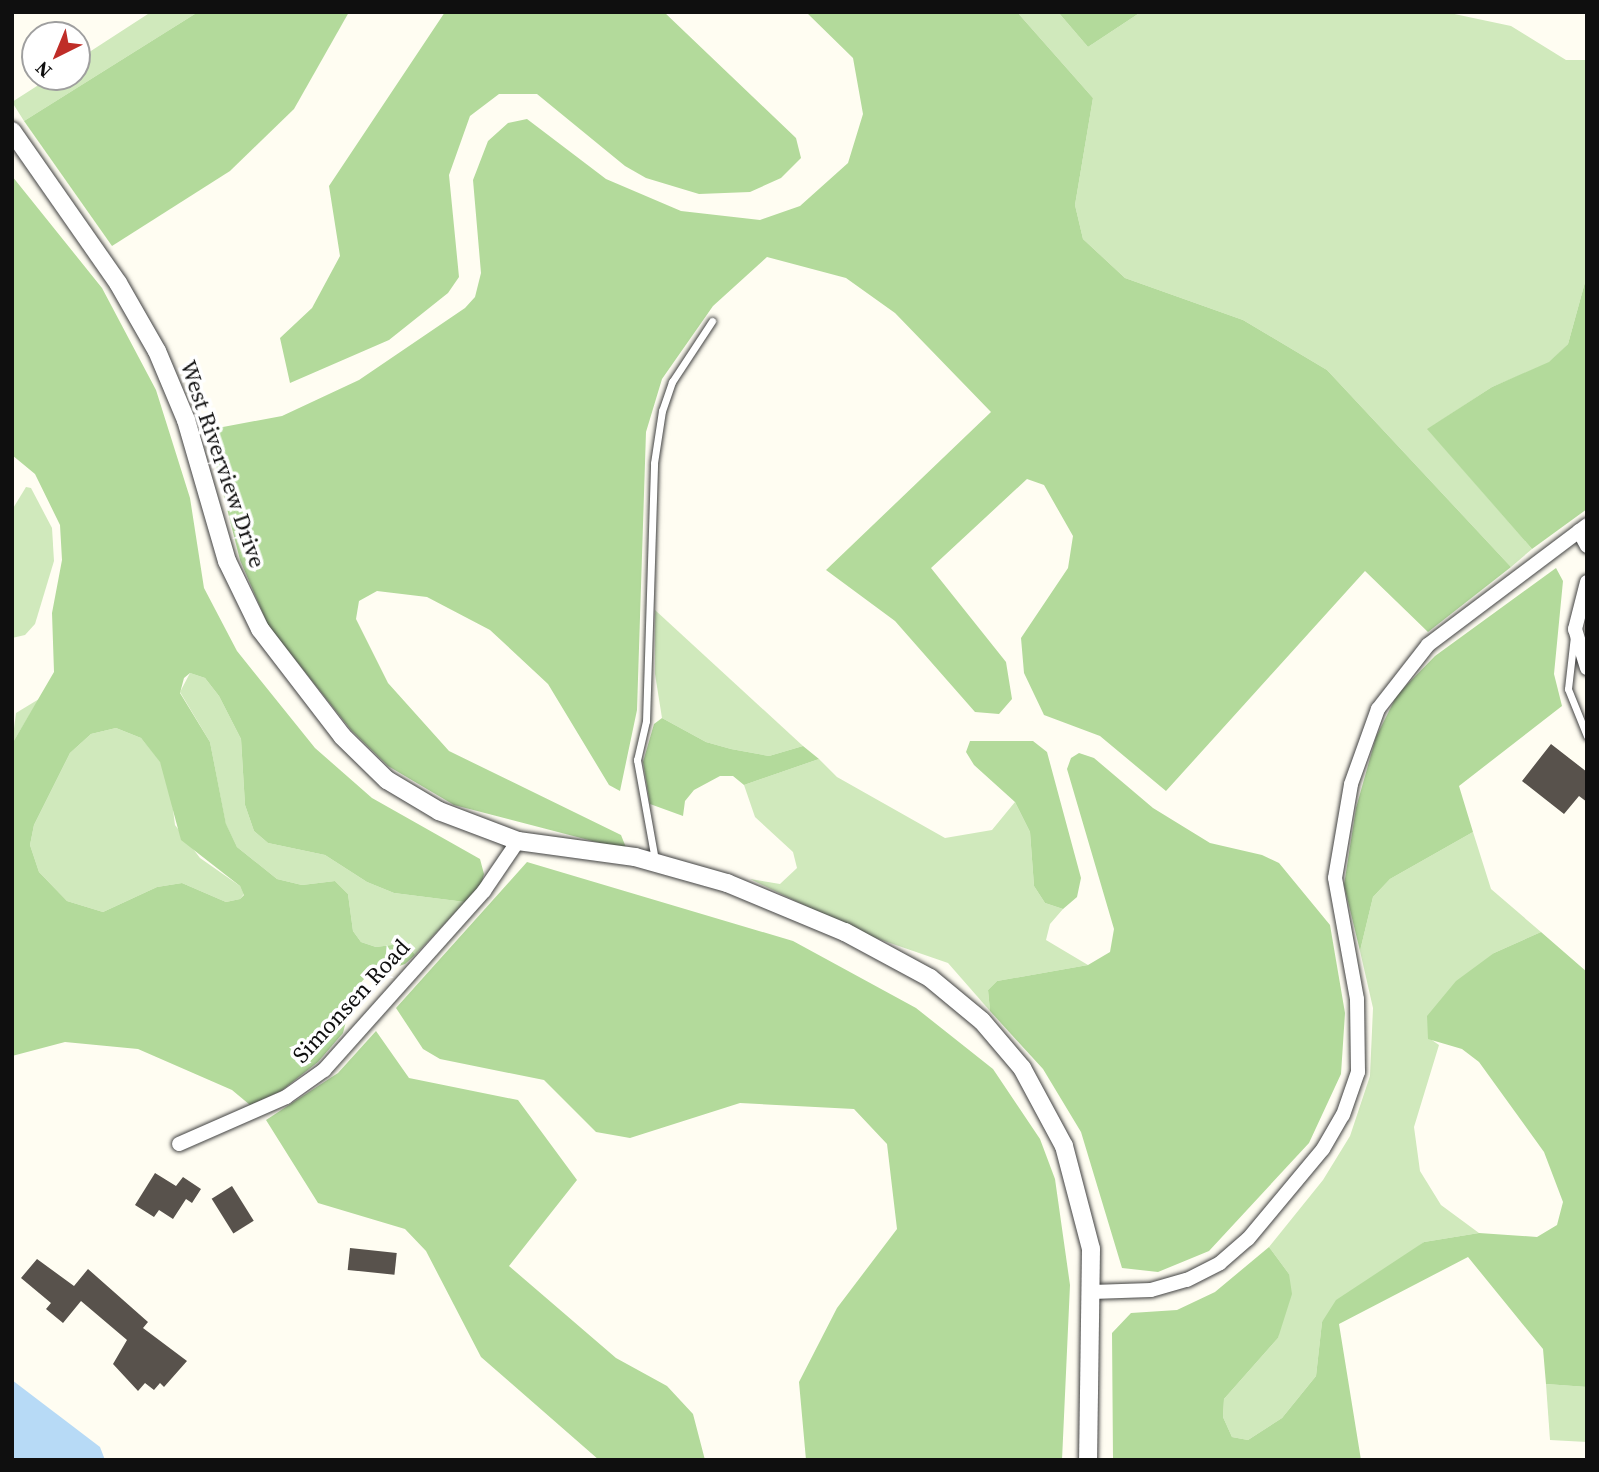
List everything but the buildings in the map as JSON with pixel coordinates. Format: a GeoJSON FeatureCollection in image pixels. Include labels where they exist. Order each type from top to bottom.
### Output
{"type":"FeatureCollection","features":[{"type":"Feature","properties":{"kind":"street","name":"West Riverview Drive"},"geometry":{"type":"LineString","coordinates":[[12,131],[118,283],[158,351],[186,420],[226,561],[260,629],[342,736],[387,780],[439,811],[518,841],[656,864],[726,883],[845,933],[930,978],[982,1021],[1023,1068],[1064,1146],[1091,1249],[1088,1460]]}},
{"type":"Feature","properties":{"kind":"street"},"geometry":{"type":"LineString","coordinates":[[1092,1292],[1151,1290],[1187,1280],[1220,1263],[1248,1239],[1323,1149],[1343,1115],[1358,1072],[1357,999],[1335,878],[1363,744],[1378,709],[1428,645],[1583,528],[1587,546]]}},
{"type":"Feature","properties":{"kind":"street"},"geometry":{"type":"LineString","coordinates":[[1587,582],[1575,629],[1587,668]]}},
{"type":"Feature","properties":{"kind":"street","name":"Simonsen Road"},"geometry":{"type":"LineString","coordinates":[[179,1144],[286,1097],[324,1070],[484,891],[518,841]]}},
{"type":"Feature","properties":{"kind":"lane"},"geometry":{"type":"LineString","coordinates":[[656,864],[637,760],[646,721],[654,463],[662,411],[672,382],[712,321]]}},
{"type":"Feature","properties":{"kind":"lane"},"geometry":{"type":"LineString","coordinates":[[1575,629],[1568,689],[1587,736]]}},
{"type":"Feature","properties":{"kind":"green space"},"geometry":{"type":"Polygon","coordinates":[[[151,12],[198,12],[91,79],[91,51],[151,12]]]}},
{"type":"Feature","properties":{"kind":"green space"},"geometry":{"type":"Polygon","coordinates":[[[198,12],[349,12],[294,109],[230,171],[112,246],[24,121],[72,91],[91,91],[91,79],[198,12]]]}},
{"type":"Feature","properties":{"kind":"green space"},"geometry":{"type":"Polygon","coordinates":[[[445,12],[664,12],[796,138],[801,158],[781,178],[750,192],[699,194],[646,178],[625,166],[537,94],[499,94],[470,116],[449,175],[459,277],[448,293],[389,340],[290,383],[280,338],[312,308],[340,256],[329,186],[445,12]]]}},
{"type":"Feature","properties":{"kind":"green space"},"geometry":{"type":"Polygon","coordinates":[[[806,12],[1017,12],[1093,98],[1075,205],[1083,239],[1125,278],[1243,320],[1327,370],[1511,567],[1428,632],[1365,571],[1166,791],[1100,736],[1044,715],[1024,673],[1021,638],[1068,568],[1073,536],[1044,485],[1027,479],[931,568],[1006,662],[1012,699],[999,714],[975,712],[895,621],[826,570],[991,412],[895,313],[846,278],[767,257],[713,306],[662,379],[646,432],[637,710],[620,791],[609,785],[548,684],[490,630],[427,597],[377,591],[359,601],[356,619],[388,683],[449,751],[621,835],[627,850],[454,805],[388,766],[351,730],[268,625],[240,560],[207,430],[282,416],[359,380],[465,308],[475,297],[481,273],[473,180],[488,141],[508,123],[527,119],[606,179],[681,211],[760,220],[800,206],[848,163],[863,114],[853,58],[806,12]]]}},
{"type":"Feature","properties":{"kind":"green space"},"geometry":{"type":"Polygon","coordinates":[[[1017,12],[1058,12],[1088,47],[1141,12],[1445,12],[1511,26],[1566,60],[1587,60],[1587,275],[1568,344],[1549,363],[1492,387],[1428,429],[1532,549],[1511,567],[1327,370],[1243,320],[1125,278],[1083,239],[1075,205],[1093,98],[1017,12]]]}},
{"type":"Feature","properties":{"kind":"green space"},"geometry":{"type":"Polygon","coordinates":[[[1058,12],[1141,12],[1088,47],[1058,12]]]}},
{"type":"Feature","properties":{"kind":"green space"},"geometry":{"type":"Polygon","coordinates":[[[29,91],[72,91],[24,121],[12,102],[29,91]]]}},
{"type":"Feature","properties":{"kind":"green space"},"geometry":{"type":"Polygon","coordinates":[[[12,176],[102,288],[156,390],[190,498],[204,588],[237,651],[315,748],[372,798],[480,859],[484,874],[481,885],[465,902],[394,893],[367,882],[325,855],[268,843],[254,831],[245,805],[241,739],[219,696],[205,678],[190,673],[184,678],[180,693],[210,742],[226,824],[237,847],[277,879],[302,885],[335,881],[348,894],[353,931],[361,942],[376,947],[407,943],[415,955],[405,964],[365,978],[354,990],[343,1033],[318,1062],[281,1091],[250,1105],[232,1090],[138,1049],[65,1042],[12,1056],[12,744],[54,672],[52,613],[62,560],[60,525],[35,474],[12,455],[12,176]],[[116,728],[91,734],[70,753],[34,825],[30,845],[39,872],[67,901],[103,912],[157,887],[182,883],[226,902],[240,899],[244,895],[240,886],[181,840],[160,762],[141,738],[116,728]]]}},
{"type":"Feature","properties":{"kind":"green space"},"geometry":{"type":"Polygon","coordinates":[[[1587,275],[1587,509],[1532,549],[1427,429],[1492,387],[1549,362],[1568,344],[1587,275]]]}},
{"type":"Feature","properties":{"kind":"green space"},"geometry":{"type":"Polygon","coordinates":[[[26,487],[31,488],[52,528],[54,561],[35,624],[25,635],[12,638],[12,510],[26,487]]]}},
{"type":"Feature","properties":{"kind":"green space"},"geometry":{"type":"Polygon","coordinates":[[[1556,568],[1563,581],[1554,674],[1562,706],[1459,786],[1473,832],[1390,879],[1373,897],[1360,951],[1344,885],[1356,808],[1376,737],[1397,695],[1435,656],[1556,568]]]}},
{"type":"Feature","properties":{"kind":"green space"},"geometry":{"type":"Polygon","coordinates":[[[655,610],[803,746],[769,756],[731,749],[706,742],[662,718],[655,674],[655,610]]]}},
{"type":"Feature","properties":{"kind":"green space"},"geometry":{"type":"Polygon","coordinates":[[[190,673],[205,678],[219,696],[241,739],[245,805],[254,831],[268,843],[325,855],[367,882],[394,893],[465,902],[415,955],[407,943],[376,947],[361,942],[353,931],[348,894],[335,881],[302,885],[277,879],[237,847],[226,825],[210,742],[180,692],[190,673]]]}},
{"type":"Feature","properties":{"kind":"green space"},"geometry":{"type":"Polygon","coordinates":[[[39,699],[12,744],[16,713],[39,699]]]}},
{"type":"Feature","properties":{"kind":"green space"},"geometry":{"type":"Polygon","coordinates":[[[662,718],[706,742],[731,749],[769,756],[803,746],[819,759],[744,785],[733,776],[720,776],[694,790],[685,801],[683,816],[650,804],[643,762],[654,724],[662,718]]]}},
{"type":"Feature","properties":{"kind":"green space"},"geometry":{"type":"Polygon","coordinates":[[[116,728],[141,738],[160,761],[170,786],[175,825],[200,858],[240,886],[244,894],[240,899],[226,902],[182,883],[157,887],[103,912],[67,901],[39,872],[30,845],[34,825],[70,753],[91,734],[116,728]]]}},
{"type":"Feature","properties":{"kind":"green space"},"geometry":{"type":"Polygon","coordinates":[[[970,741],[1033,741],[1047,752],[1081,878],[1077,897],[1063,909],[1045,903],[1034,886],[1030,832],[1015,802],[974,765],[966,752],[970,741]]]}},
{"type":"Feature","properties":{"kind":"green space"},"geometry":{"type":"Polygon","coordinates":[[[1079,753],[1094,758],[1153,808],[1210,843],[1262,855],[1279,863],[1330,925],[1345,1013],[1341,1074],[1309,1143],[1209,1251],[1158,1272],[1122,1268],[1081,1132],[1043,1069],[990,1011],[988,990],[997,981],[1088,965],[1110,952],[1114,929],[1067,769],[1071,758],[1079,753]]]}},
{"type":"Feature","properties":{"kind":"green space"},"geometry":{"type":"Polygon","coordinates":[[[819,759],[837,777],[945,838],[992,830],[1015,802],[1030,832],[1034,886],[1045,903],[1063,909],[1050,924],[1046,940],[1088,965],[997,981],[988,990],[990,1011],[948,963],[864,934],[750,879],[780,884],[797,868],[793,852],[755,817],[744,785],[819,759]]]}},
{"type":"Feature","properties":{"kind":"green space"},"geometry":{"type":"Polygon","coordinates":[[[1473,832],[1491,889],[1541,932],[1494,953],[1429,1038],[1439,1045],[1414,1127],[1420,1171],[1441,1205],[1479,1233],[1424,1242],[1322,1322],[1316,1376],[1282,1418],[1248,1440],[1232,1437],[1223,1417],[1224,1399],[1278,1338],[1289,1274],[1269,1247],[1323,1180],[1350,1136],[1370,1076],[1373,1008],[1360,951],[1373,897],[1390,879],[1473,832]]]}},
{"type":"Feature","properties":{"kind":"green space"},"geometry":{"type":"Polygon","coordinates":[[[527,862],[793,941],[916,1008],[993,1069],[1040,1139],[1055,1179],[1070,1285],[1062,1460],[806,1460],[799,1382],[837,1308],[897,1229],[887,1144],[854,1109],[740,1103],[630,1138],[596,1132],[544,1080],[440,1059],[423,1049],[396,1008],[527,862]]]}},
{"type":"Feature","properties":{"kind":"green space"},"geometry":{"type":"Polygon","coordinates":[[[1541,932],[1587,972],[1587,1387],[1546,1384],[1543,1349],[1468,1257],[1339,1324],[1361,1460],[1113,1460],[1112,1333],[1131,1313],[1177,1310],[1215,1292],[1269,1247],[1289,1274],[1292,1294],[1278,1338],[1224,1399],[1223,1417],[1232,1437],[1248,1440],[1282,1418],[1316,1376],[1322,1322],[1336,1300],[1424,1242],[1479,1233],[1537,1237],[1557,1225],[1563,1202],[1544,1152],[1479,1062],[1462,1049],[1428,1039],[1427,1016],[1456,981],[1494,953],[1541,932]]]}},
{"type":"Feature","properties":{"kind":"green space"},"geometry":{"type":"Polygon","coordinates":[[[376,1031],[409,1078],[518,1100],[577,1180],[509,1266],[616,1358],[667,1386],[693,1414],[705,1460],[599,1460],[481,1357],[426,1251],[405,1229],[318,1203],[266,1120],[338,1073],[376,1031]]]}},
{"type":"Feature","properties":{"kind":"green space"},"geometry":{"type":"Polygon","coordinates":[[[1546,1384],[1587,1387],[1587,1442],[1550,1440],[1546,1384]]]}},
{"type":"Feature","properties":{"kind":"water"},"geometry":{"type":"Polygon","coordinates":[[[12,1380],[100,1447],[105,1460],[12,1460],[12,1380]]]}}]}
